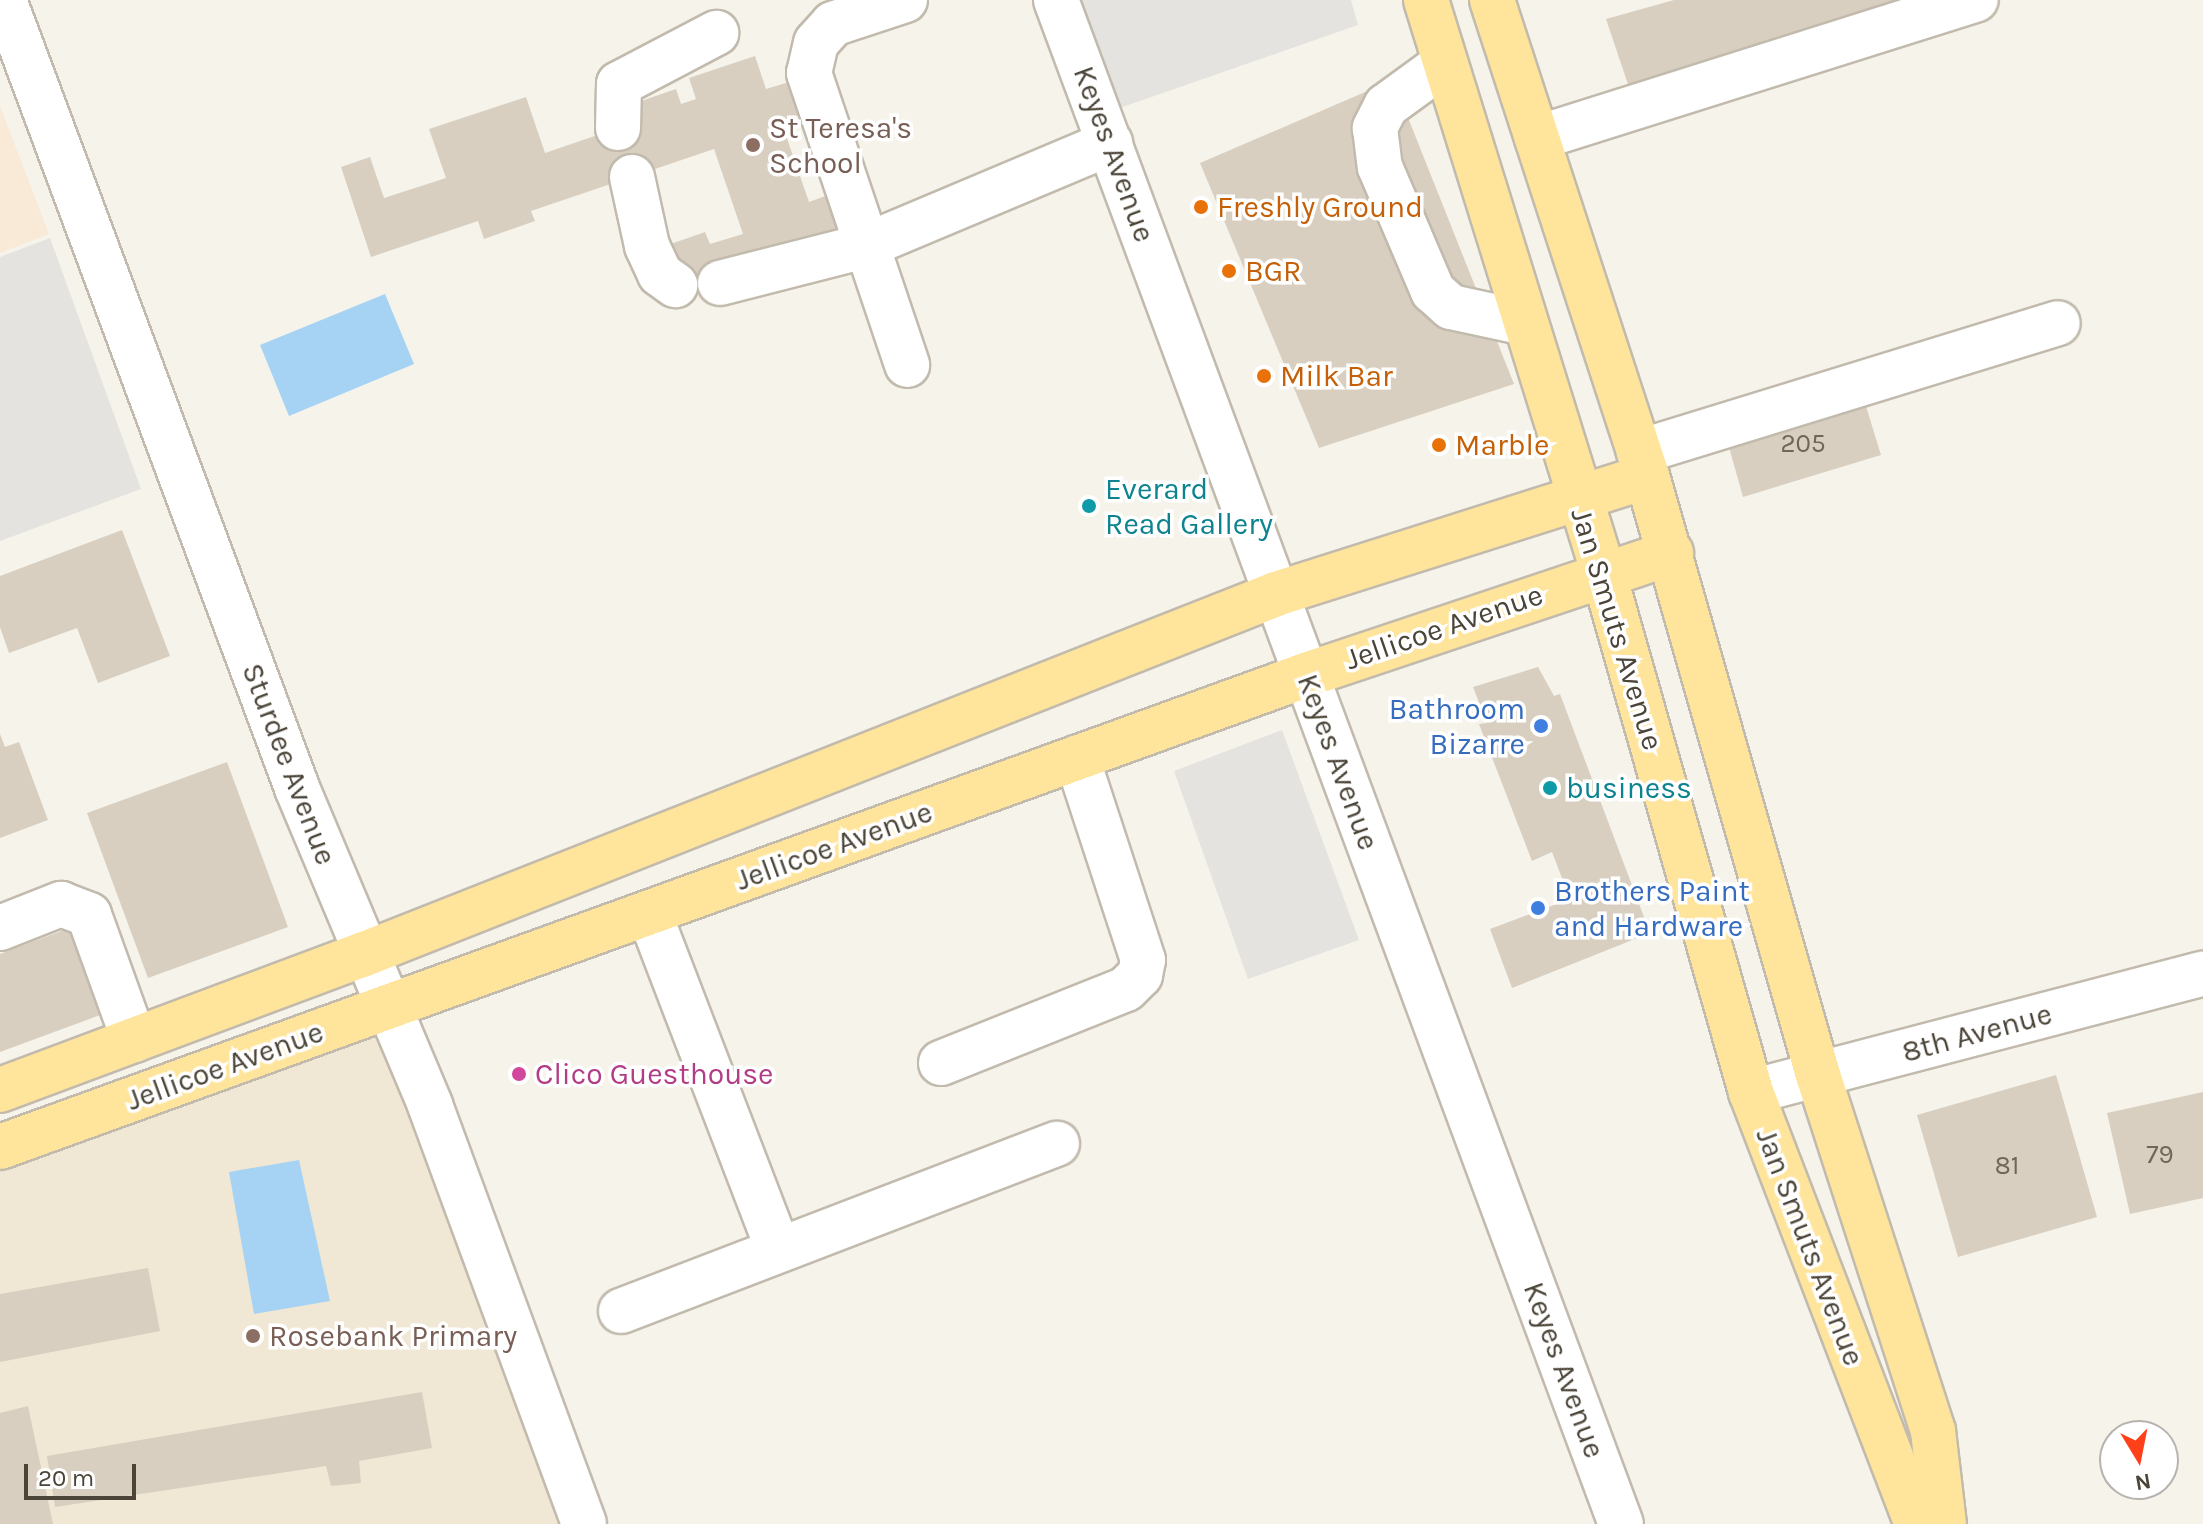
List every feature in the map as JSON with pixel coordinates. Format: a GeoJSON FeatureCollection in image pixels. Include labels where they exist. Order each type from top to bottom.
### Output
{"type":"FeatureCollection","features":[{"type":"Feature","properties":{"kind":"main road","name":"Jan Smuts Avenue"},"geometry":{"type":"LineString","coordinates":[[1426,0],[1603,571],[1751,1092],[1917,1524]]}},
{"type":"Feature","properties":{"kind":"main road","name":"Jan Smuts Avenue"},"geometry":{"type":"LineString","coordinates":[[1492,0],[1671,553],[1818,1075],[1933,1431],[1944,1524]]}},
{"type":"Feature","properties":{"kind":"main road","name":"Jellicoe Avenue"},"geometry":{"type":"LineString","coordinates":[[0,1090],[362,955],[1276,594],[1577,493],[1643,464]]}},
{"type":"Feature","properties":{"kind":"main road","name":"Jellicoe Avenue"},"geometry":{"type":"LineString","coordinates":[[0,1147],[1306,675],[1603,571],[1671,553]]}},
{"type":"Feature","properties":{"kind":"street"},"geometry":{"type":"LineString","coordinates":[[905,0],[833,24],[816,43],[809,73],[907,365]]}},
{"type":"Feature","properties":{"kind":"street","name":"Keyes Avenue"},"geometry":{"type":"LineString","coordinates":[[1056,0],[1621,1524]]}},
{"type":"Feature","properties":{"kind":"street"},"geometry":{"type":"LineString","coordinates":[[1537,138],[1976,0]]}},
{"type":"Feature","properties":{"kind":"street","name":"Sturdee Avenue"},"geometry":{"type":"LineString","coordinates":[[3,1],[362,955],[388,1009],[584,1524]]}},
{"type":"Feature","properties":{"kind":"street"},"geometry":{"type":"LineString","coordinates":[[618,128],[619,84],[716,33]]}},
{"type":"Feature","properties":{"kind":"street"},"geometry":{"type":"LineString","coordinates":[[1445,63],[1386,106],[1375,128],[1380,167],[1433,291],[1451,307],[1525,323]]}},
{"type":"Feature","properties":{"kind":"street"},"geometry":{"type":"LineString","coordinates":[[720,283],[865,246],[1110,143]]}},
{"type":"Feature","properties":{"kind":"street"},"geometry":{"type":"LineString","coordinates":[[632,177],[647,246],[660,274],[675,285]]}},
{"type":"Feature","properties":{"kind":"street"},"geometry":{"type":"LineString","coordinates":[[1643,464],[2058,323]]}},
{"type":"Feature","properties":{"kind":"street"},"geometry":{"type":"LineString","coordinates":[[941,1063],[1126,989],[1140,975],[1143,960],[1077,758]]}},
{"type":"Feature","properties":{"kind":"street"},"geometry":{"type":"LineString","coordinates":[[0,928],[61,904],[89,915],[134,1040]]}},
{"type":"Feature","properties":{"kind":"street"},"geometry":{"type":"LineString","coordinates":[[649,913],[778,1249]]}},
{"type":"Feature","properties":{"kind":"street","name":"8th Avenue"},"geometry":{"type":"LineString","coordinates":[[1751,1092],[2203,973]]}},
{"type":"Feature","properties":{"kind":"street"},"geometry":{"type":"LineString","coordinates":[[621,1311],[1057,1144]]}},
{"type":"Feature","properties":{"kind":"shaded area"},"geometry":{"type":"Polygon","coordinates":[[[1080,0],[1351,0],[1358,25],[1114,110],[1080,0]]]}},
{"type":"Feature","properties":{"kind":"shaded area"},"geometry":{"type":"Polygon","coordinates":[[[0,106],[49,234],[0,253],[0,106]]]}},
{"type":"Feature","properties":{"kind":"shaded area"},"geometry":{"type":"Polygon","coordinates":[[[50,238],[141,489],[0,541],[0,257],[50,238]]]}},
{"type":"Feature","properties":{"kind":"shaded area"},"geometry":{"type":"Polygon","coordinates":[[[1282,730],[1359,940],[1248,979],[1174,771],[1282,730]]]}},
{"type":"Feature","properties":{"kind":"shaded area","name":"Rosebank Primary"},"geometry":{"type":"Polygon","coordinates":[[[383,1010],[577,1524],[0,1524],[0,1149],[383,1010]]]}},
{"type":"Feature","properties":{"kind":"water"},"geometry":{"type":"Polygon","coordinates":[[[385,294],[414,364],[289,416],[260,345],[385,294]]]}},
{"type":"Feature","properties":{"kind":"water"},"geometry":{"type":"Polygon","coordinates":[[[299,1160],[330,1301],[254,1314],[229,1172],[299,1160]]]}},
{"type":"Feature","properties":{"kind":"building"},"geometry":{"type":"Polygon","coordinates":[[[1674,0],[1952,0],[1640,120],[1606,19],[1674,0]]]}},
{"type":"Feature","properties":{"kind":"building"},"geometry":{"type":"Polygon","coordinates":[[[755,56],[766,89],[796,80],[807,113],[781,121],[809,202],[839,191],[854,236],[678,296],[662,247],[705,232],[710,244],[743,234],[714,149],[531,211],[535,221],[484,239],[478,221],[371,257],[341,167],[370,157],[384,198],[446,178],[429,129],[526,97],[545,153],[618,128],[618,109],[676,89],[681,104],[696,99],[689,78],[755,56]]]}},
{"type":"Feature","properties":{"kind":"building"},"geometry":{"type":"Polygon","coordinates":[[[1393,80],[1514,384],[1319,448],[1200,163],[1393,80]]]}},
{"type":"Feature","properties":{"kind":"building"},"geometry":{"type":"Polygon","coordinates":[[[1861,390],[1881,455],[1743,497],[1725,433],[1861,390]]]}},
{"type":"Feature","properties":{"kind":"building"},"geometry":{"type":"Polygon","coordinates":[[[122,530],[170,656],[98,683],[77,628],[9,653],[0,627],[0,576],[122,530]]]}},
{"type":"Feature","properties":{"kind":"building","name":"business"},"geometry":{"type":"Polygon","coordinates":[[[1538,667],[1554,696],[1560,694],[1650,933],[1512,988],[1490,929],[1570,899],[1552,852],[1532,861],[1479,724],[1487,723],[1473,687],[1538,667]]]}},
{"type":"Feature","properties":{"kind":"building"},"geometry":{"type":"Polygon","coordinates":[[[0,734],[5,747],[19,742],[48,820],[0,838],[0,734]]]}},
{"type":"Feature","properties":{"kind":"building"},"geometry":{"type":"Polygon","coordinates":[[[227,762],[288,927],[148,978],[87,813],[227,762]]]}},
{"type":"Feature","properties":{"kind":"building"},"geometry":{"type":"Polygon","coordinates":[[[72,927],[103,1014],[0,1052],[0,954],[72,927]]]}},
{"type":"Feature","properties":{"kind":"building"},"geometry":{"type":"Polygon","coordinates":[[[2056,1075],[2097,1217],[1958,1257],[1917,1115],[2056,1075]]]}},
{"type":"Feature","properties":{"kind":"building"},"geometry":{"type":"Polygon","coordinates":[[[2203,1092],[2203,1198],[2130,1214],[2107,1113],[2203,1092]]]}},
{"type":"Feature","properties":{"kind":"building"},"geometry":{"type":"Polygon","coordinates":[[[148,1268],[160,1331],[0,1362],[0,1294],[148,1268]]]}},
{"type":"Feature","properties":{"kind":"building"},"geometry":{"type":"Polygon","coordinates":[[[422,1392],[432,1448],[359,1461],[361,1483],[331,1486],[326,1466],[55,1507],[47,1456],[422,1392]]]}},
{"type":"Feature","properties":{"kind":"building"},"geometry":{"type":"Polygon","coordinates":[[[28,1406],[53,1524],[0,1524],[0,1413],[28,1406]]]}},
{"type":"Feature","properties":{"kind":"place","name":"St Teresa's School"},"geometry":{"type":"Point","coordinates":[753,145]}},
{"type":"Feature","properties":{"kind":"place","name":"Freshly Ground"},"geometry":{"type":"Point","coordinates":[1201,207]}},
{"type":"Feature","properties":{"kind":"place","name":"BGR"},"geometry":{"type":"Point","coordinates":[1229,271]}},
{"type":"Feature","properties":{"kind":"place","name":"Milk Bar"},"geometry":{"type":"Point","coordinates":[1264,376]}},
{"type":"Feature","properties":{"kind":"place","name":"Marble"},"geometry":{"type":"Point","coordinates":[1439,445]}},
{"type":"Feature","properties":{"kind":"place","name":"Everard Read Gallery"},"geometry":{"type":"Point","coordinates":[1089,506]}},
{"type":"Feature","properties":{"kind":"place","name":"Bathroom Bizarre"},"geometry":{"type":"Point","coordinates":[1541,726]}},
{"type":"Feature","properties":{"kind":"place","name":"business"},"geometry":{"type":"Point","coordinates":[1550,788]}},
{"type":"Feature","properties":{"kind":"place","name":"Brothers Paint and Hardware"},"geometry":{"type":"Point","coordinates":[1538,908]}},
{"type":"Feature","properties":{"kind":"place","name":"Clico Guesthouse"},"geometry":{"type":"Point","coordinates":[519,1074]}},
{"type":"Feature","properties":{"kind":"place","name":"Rosebank Primary"},"geometry":{"type":"Point","coordinates":[253,1336]}}]}
